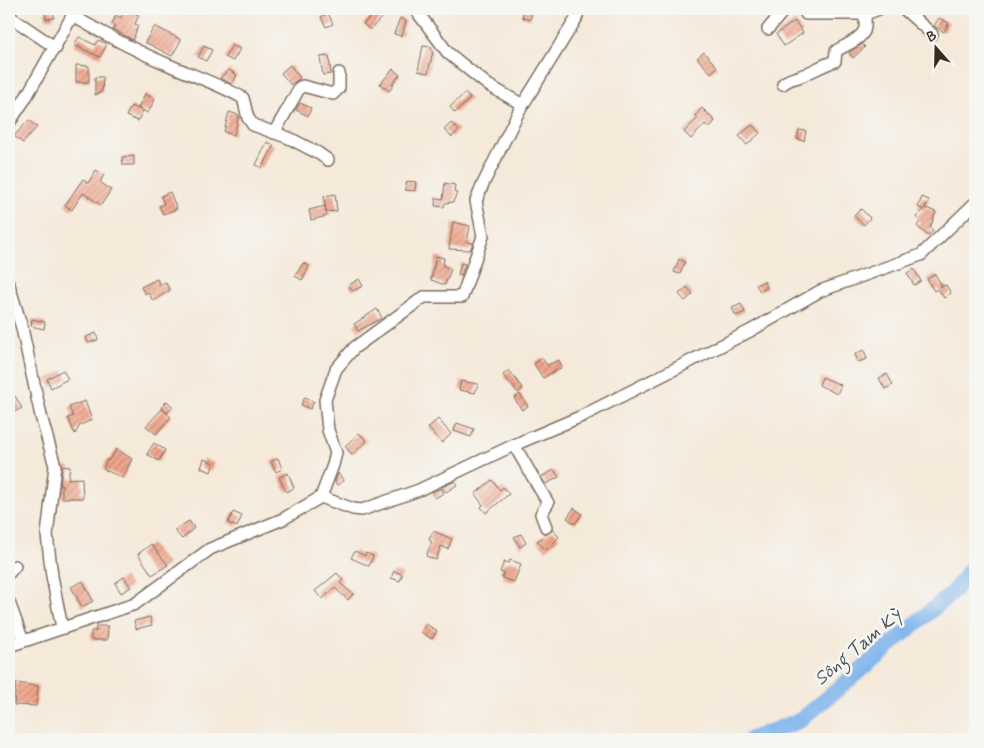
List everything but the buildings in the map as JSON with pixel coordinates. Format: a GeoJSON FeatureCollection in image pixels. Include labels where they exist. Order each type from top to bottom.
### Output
{"type":"FeatureCollection","features":[{"type":"Feature","properties":{"kind":"street"},"geometry":{"type":"LineString","coordinates":[[415,9],[448,53],[488,85],[523,105]]}},
{"type":"Feature","properties":{"kind":"street"},"geometry":{"type":"LineString","coordinates":[[9,646],[136,604],[210,550],[283,519],[321,498],[336,452],[328,430],[325,400],[336,369],[354,348],[424,297],[462,297],[483,236],[476,201],[523,105],[576,19],[579,9]]}},
{"type":"Feature","properties":{"kind":"street"},"geometry":{"type":"LineString","coordinates":[[768,29],[785,9]]}},
{"type":"Feature","properties":{"kind":"street"},"geometry":{"type":"LineString","coordinates":[[806,14],[865,14],[879,9]]}},
{"type":"Feature","properties":{"kind":"street"},"geometry":{"type":"LineString","coordinates":[[904,9],[932,34]]}},
{"type":"Feature","properties":{"kind":"street"},"geometry":{"type":"LineString","coordinates":[[9,123],[56,48],[75,12],[100,32],[170,66],[230,90],[243,98],[248,118],[253,125],[307,147],[328,160]]}},
{"type":"Feature","properties":{"kind":"street"},"geometry":{"type":"LineString","coordinates":[[784,84],[789,79],[800,77],[824,64],[835,61],[836,51],[846,44],[855,41],[864,31],[865,14]]}},
{"type":"Feature","properties":{"kind":"street"},"geometry":{"type":"LineString","coordinates":[[9,16],[56,48]]}},
{"type":"Feature","properties":{"kind":"street"},"geometry":{"type":"LineString","coordinates":[[274,133],[300,87],[303,86],[333,94],[339,88],[339,73]]}},
{"type":"Feature","properties":{"kind":"street"},"geometry":{"type":"LineString","coordinates":[[321,498],[353,509],[362,510],[419,490],[514,445],[582,416],[750,331],[809,296],[921,255],[975,203]]}},
{"type":"Feature","properties":{"kind":"street"},"geometry":{"type":"LineString","coordinates":[[9,285],[22,328],[41,416],[55,466],[47,542],[62,628]]}},
{"type":"Feature","properties":{"kind":"street"},"geometry":{"type":"LineString","coordinates":[[514,445],[548,503],[541,514],[546,527]]}},
{"type":"Feature","properties":{"kind":"street"},"geometry":{"type":"LineString","coordinates":[[9,602],[23,641]]}},
{"type":"Feature","properties":{"kind":"waterway","name":"Sông Tam Kỳ"},"geometry":{"type":"LineString","coordinates":[[751,739],[801,720],[952,593],[975,564]]}}]}
